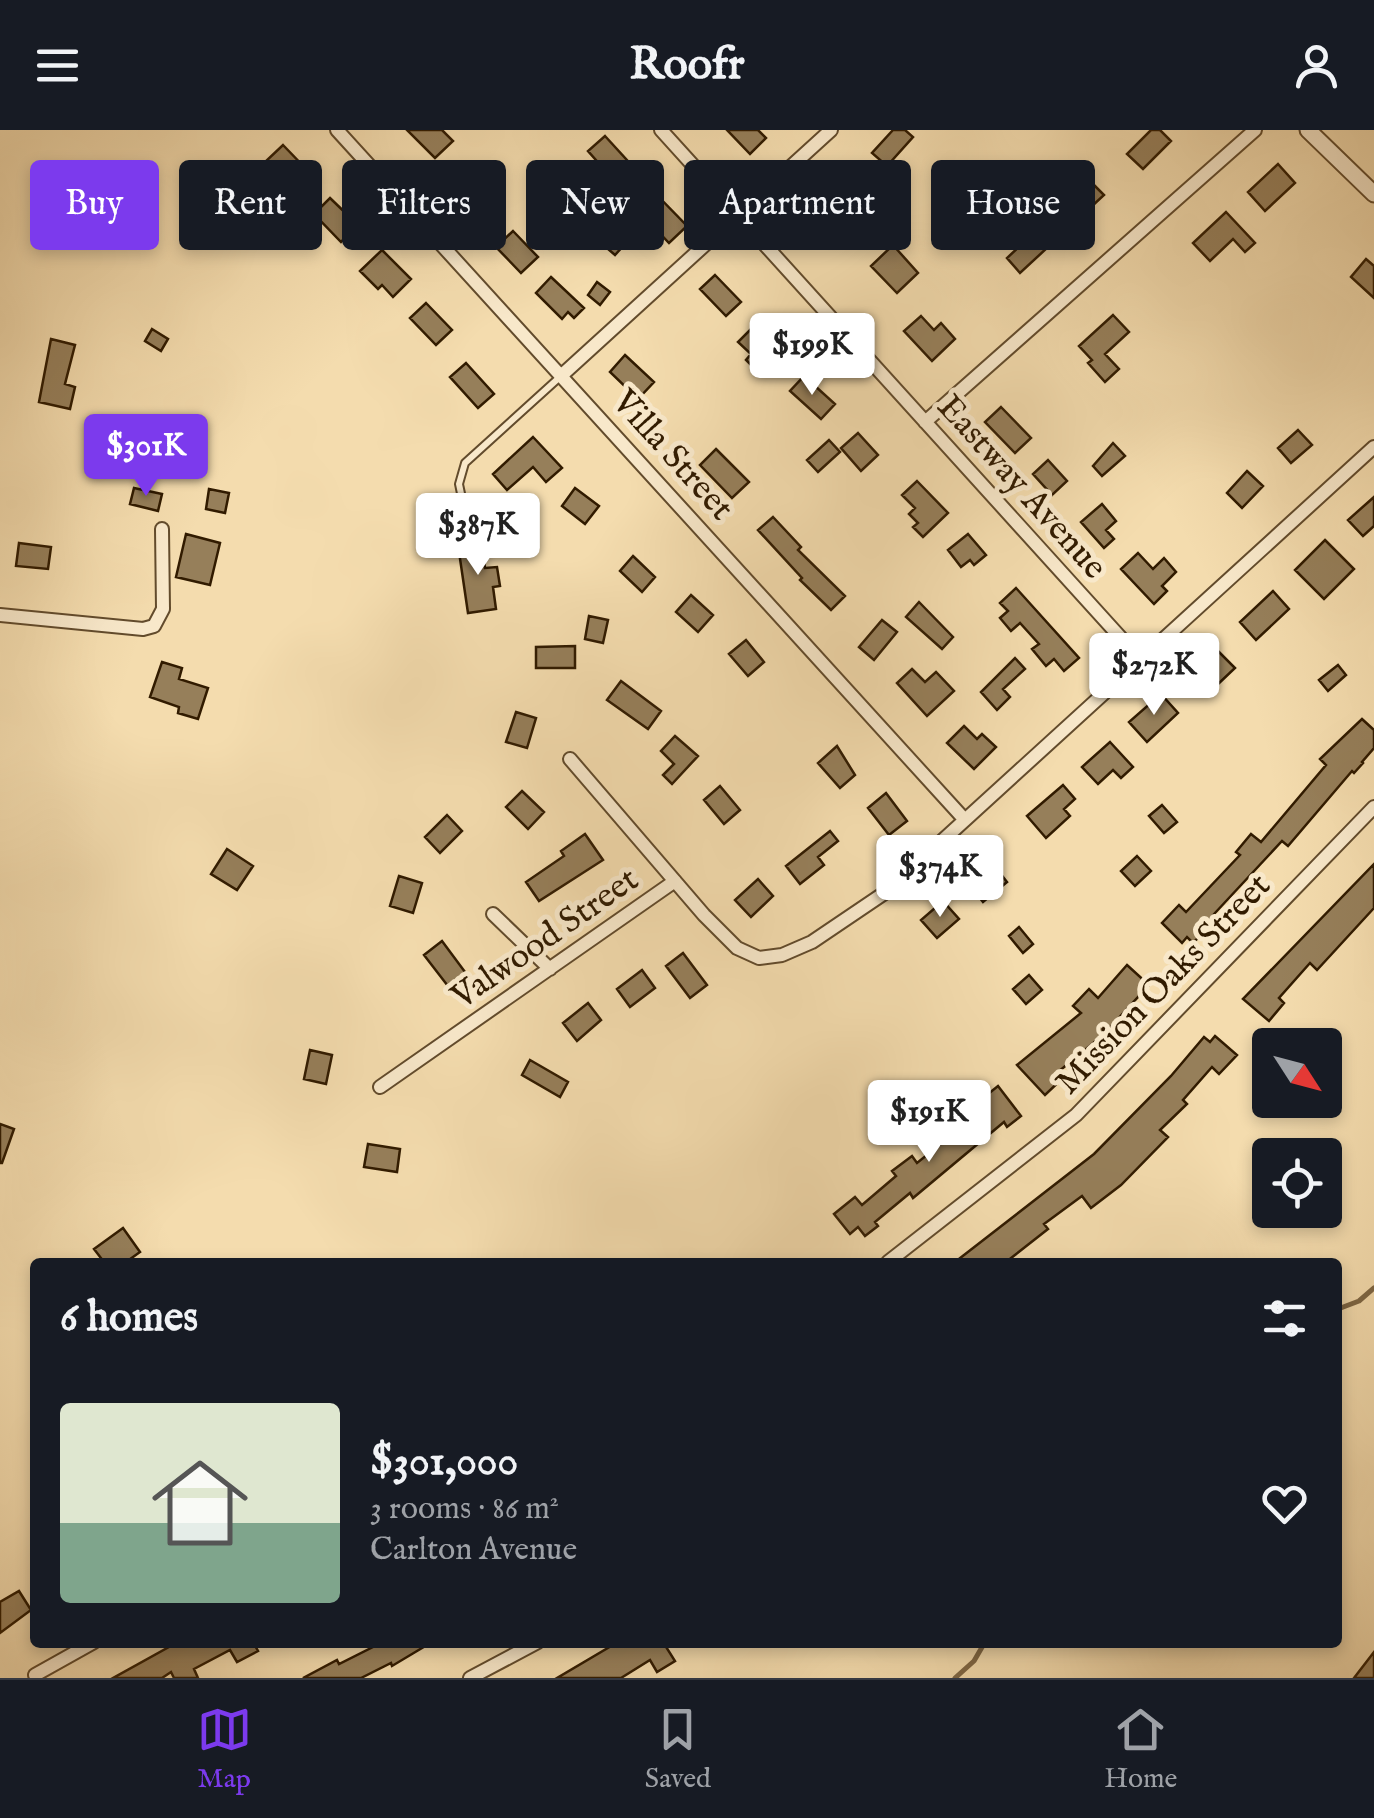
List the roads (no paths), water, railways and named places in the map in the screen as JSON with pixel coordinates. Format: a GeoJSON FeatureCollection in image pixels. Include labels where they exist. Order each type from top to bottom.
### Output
{"type":"FeatureCollection","features":[{"type":"Feature","properties":{"kind":"street","name":"Villa Street"},"geometry":{"type":"LineString","coordinates":[[336,130],[965,820]]}},
{"type":"Feature","properties":{"kind":"street","name":"Eastway Avenue"},"geometry":{"type":"LineString","coordinates":[[661,130],[688,160]]}},
{"type":"Feature","properties":{"kind":"street"},"geometry":{"type":"LineString","coordinates":[[798,160],[831,130]]}},
{"type":"Feature","properties":{"kind":"street"},"geometry":{"type":"LineString","coordinates":[[925,422],[1256,130]]}},
{"type":"Feature","properties":{"kind":"street"},"geometry":{"type":"LineString","coordinates":[[1308,130],[1374,194]]}},
{"type":"Feature","properties":{"kind":"street"},"geometry":{"type":"LineString","coordinates":[[562,375],[699,250]]}},
{"type":"Feature","properties":{"kind":"street","name":"Eastway Avenue"},"geometry":{"type":"LineString","coordinates":[[770,250],[1140,659]]}},
{"type":"Feature","properties":{"kind":"street","name":"Valwood Street"},"geometry":{"type":"LineString","coordinates":[[380,1087],[675,881],[737,948],[759,958],[782,955],[812,942],[886,892],[1374,447]]}},
{"type":"Feature","properties":{"kind":"street"},"geometry":{"type":"LineString","coordinates":[[0,616],[154,626],[163,609],[162,529]]}},
{"type":"Feature","properties":{"kind":"street"},"geometry":{"type":"LineString","coordinates":[[570,759],[675,881]]}},
{"type":"Feature","properties":{"kind":"street","name":"Mission Oaks Street"},"geometry":{"type":"LineString","coordinates":[[893,1258],[1076,1115],[1374,807]]}},
{"type":"Feature","properties":{"kind":"street"},"geometry":{"type":"LineString","coordinates":[[493,914],[550,969]]}},
{"type":"Feature","properties":{"kind":"street"},"geometry":{"type":"LineString","coordinates":[[35,1674],[83,1648]]}},
{"type":"Feature","properties":{"kind":"street"},"geometry":{"type":"LineString","coordinates":[[470,1678],[527,1648]]}},
{"type":"Feature","properties":{"kind":"lane"},"geometry":{"type":"LineString","coordinates":[[469,532],[459,484],[465,463],[562,375]]}},
{"type":"Feature","properties":{"kind":"waterway"},"geometry":{"type":"LineString","coordinates":[[1342,1307],[1359,1301],[1374,1288]]}},
{"type":"Feature","properties":{"kind":"waterway"},"geometry":{"type":"LineString","coordinates":[[955,1678],[982,1648]]}}]}
